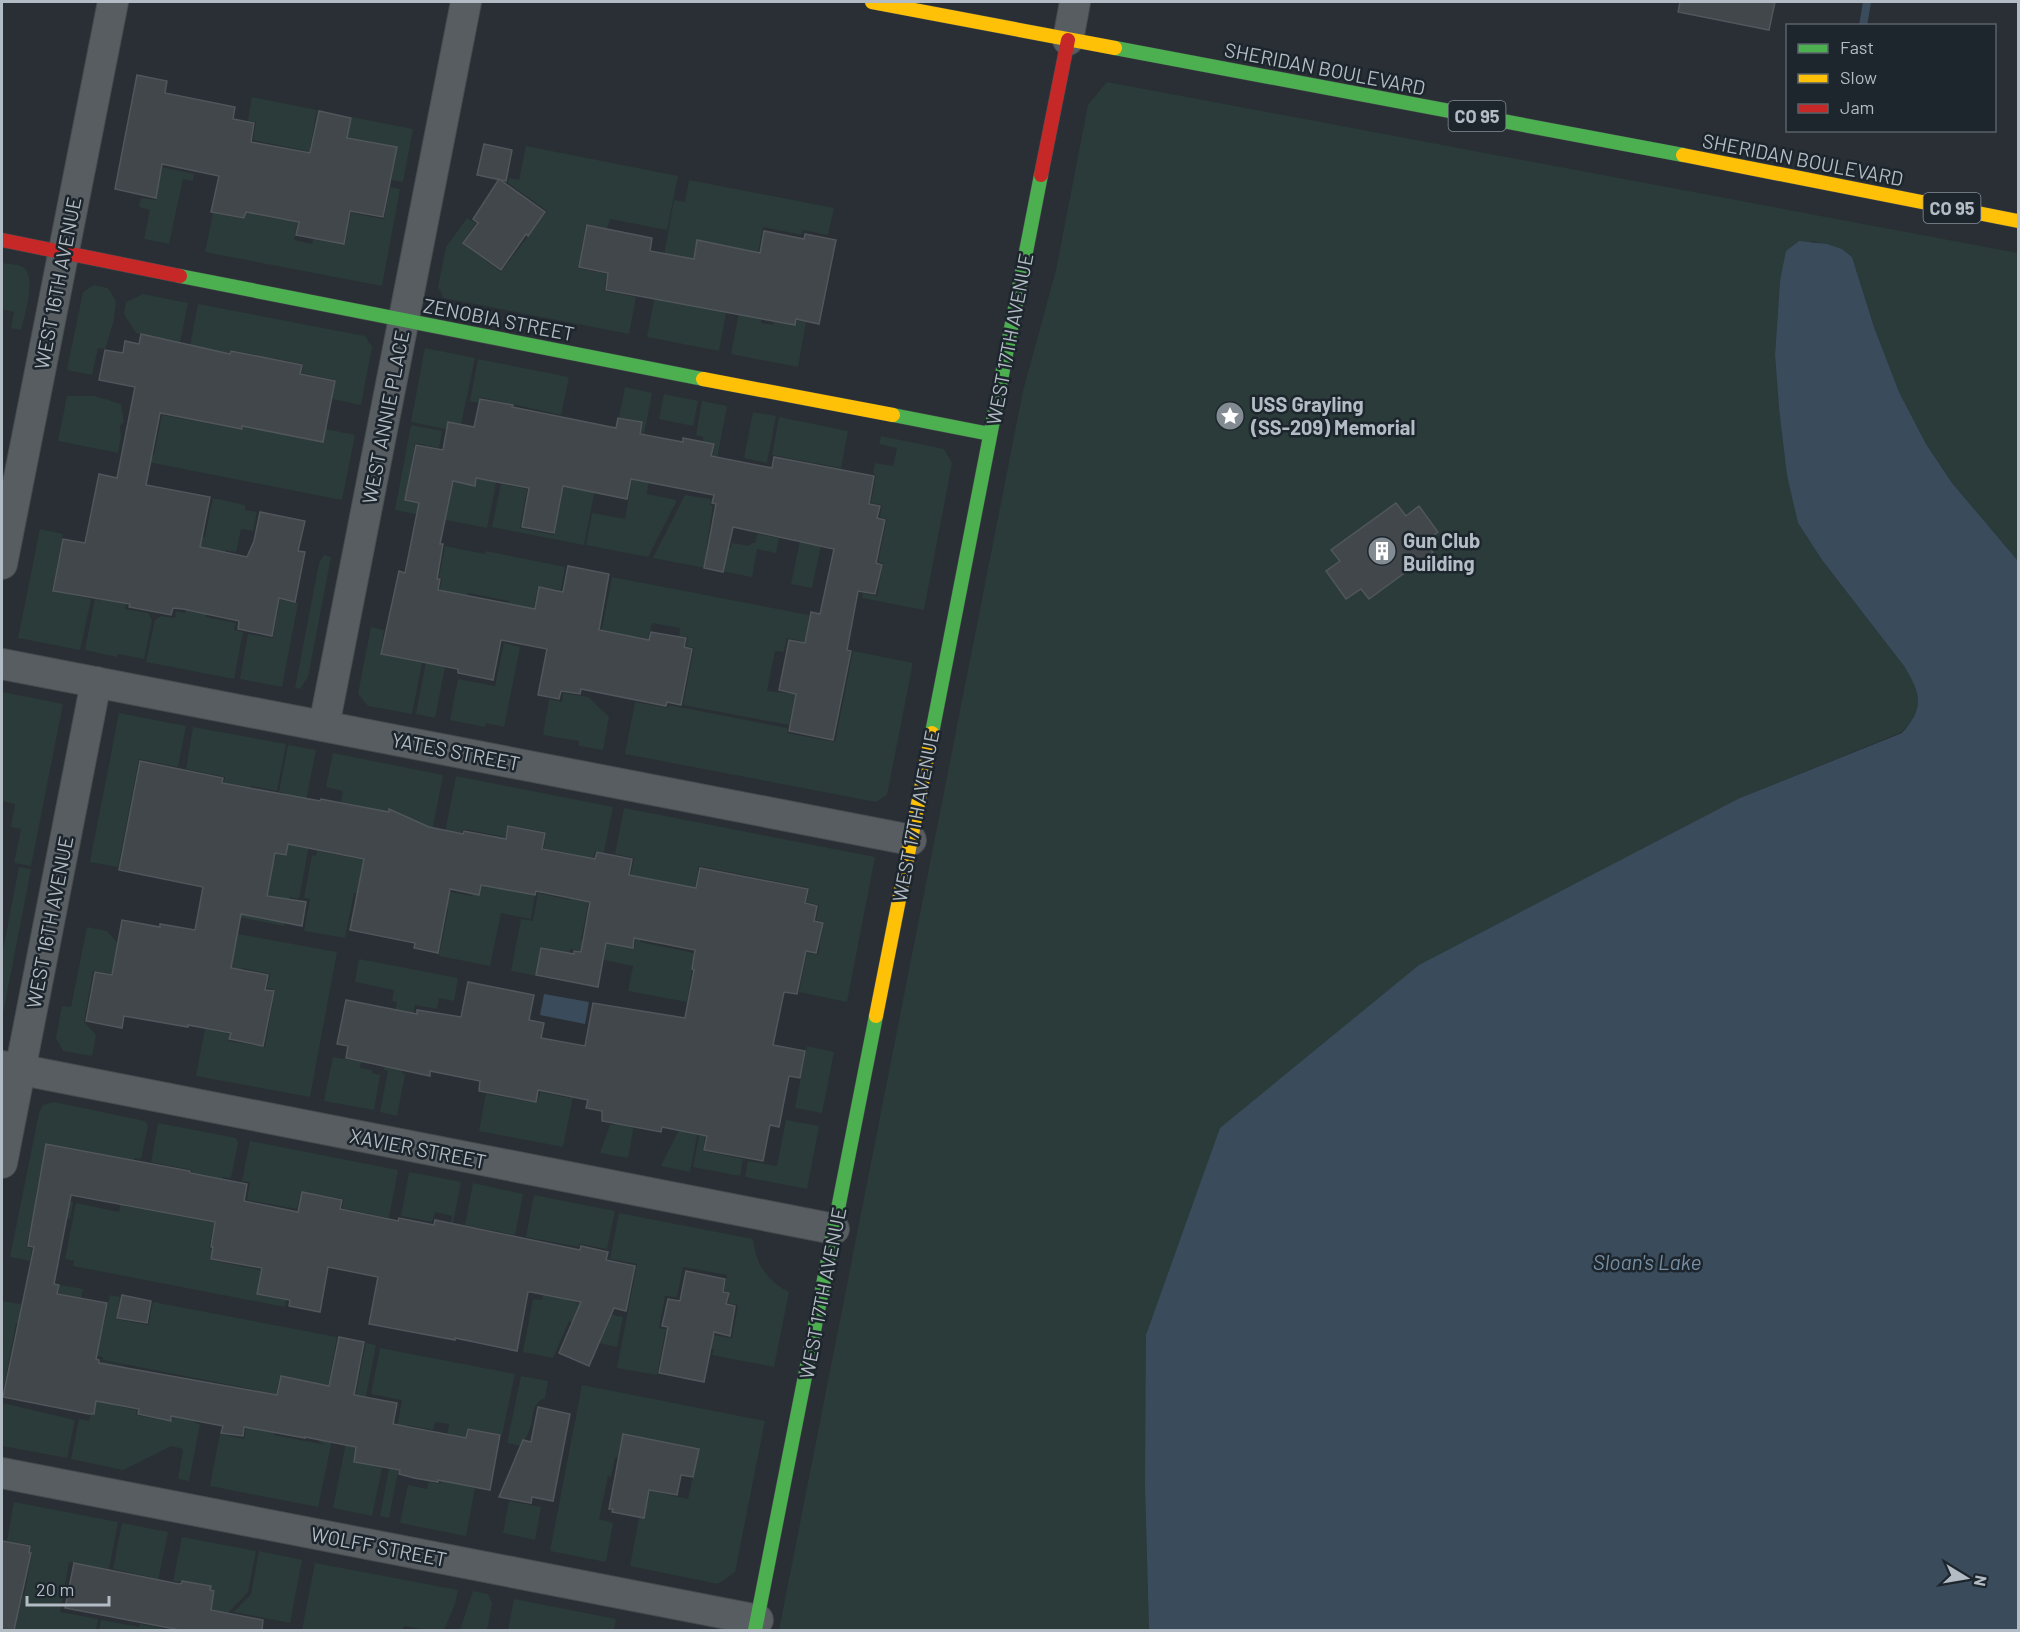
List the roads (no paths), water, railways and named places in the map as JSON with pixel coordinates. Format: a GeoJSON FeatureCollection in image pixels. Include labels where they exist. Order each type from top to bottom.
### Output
{"type":"FeatureCollection","features":[{"type":"Feature","properties":{"kind":"street","name":"WEST 16TH AVENUE"},"geometry":{"type":"LineString","coordinates":[[2,564],[112,2]]}},
{"type":"Feature","properties":{"kind":"street","name":"WEST ANNIE PLACE"},"geometry":{"type":"LineString","coordinates":[[324,726],[466,2]]}},
{"type":"Feature","properties":{"kind":"street","name":"SHERIDAN BOULEVARD"},"geometry":{"type":"LineString","coordinates":[[872,2],[1575,134],[2019,221]]}},
{"type":"Feature","properties":{"kind":"street","name":"WEST 17TH AVENUE"},"geometry":{"type":"LineString","coordinates":[[757,1625],[1075,2]]}},
{"type":"Feature","properties":{"kind":"street","name":"ZENOBIA STREET"},"geometry":{"type":"LineString","coordinates":[[2,240],[404,321],[990,434]]}},
{"type":"Feature","properties":{"kind":"street","name":"YATES STREET"},"geometry":{"type":"LineString","coordinates":[[2,664],[911,840]]}},
{"type":"Feature","properties":{"kind":"street","name":"WEST 16TH AVENUE"},"geometry":{"type":"LineString","coordinates":[[2,1163],[11,1067],[96,682]]}},
{"type":"Feature","properties":{"kind":"street","name":"XAVIER STREET"},"geometry":{"type":"LineString","coordinates":[[11,1067],[834,1230]]}},
{"type":"Feature","properties":{"kind":"street","name":"WOLFF STREET"},"geometry":{"type":"LineString","coordinates":[[2,1473],[757,1625]]}},
{"type":"Feature","properties":{"kind":"water","name":"Sloan's Lake"},"geometry":{"type":"Polygon","coordinates":[[[1799,241],[1827,244],[1842,249],[1852,257],[1874,327],[1899,392],[1926,444],[1952,483],[2018,561],[2018,1630],[1149,1630],[1145,1486],[1146,1335],[1220,1128],[1419,965],[1740,798],[1902,733],[1914,716],[1917,708],[1917,693],[1904,666],[1822,560],[1798,523],[1787,475],[1775,355],[1780,281],[1786,251],[1799,241]]]}},
{"type":"Feature","properties":{"kind":"water"},"geometry":{"type":"Polygon","coordinates":[[[544,994],[589,1002],[585,1024],[540,1015],[544,994]]]}},
{"type":"Feature","properties":{"kind":"waterway"},"geometry":{"type":"LineString","coordinates":[[1863,24],[1867,2]]}},
{"type":"Feature","properties":{"kind":"place","name":"USS Grayling (SS-209) Memorial"},"geometry":{"type":"Point","coordinates":[1230,416]}},
{"type":"Feature","properties":{"kind":"place","name":"Gun Club Building"},"geometry":{"type":"Point","coordinates":[1382,551]}}]}
